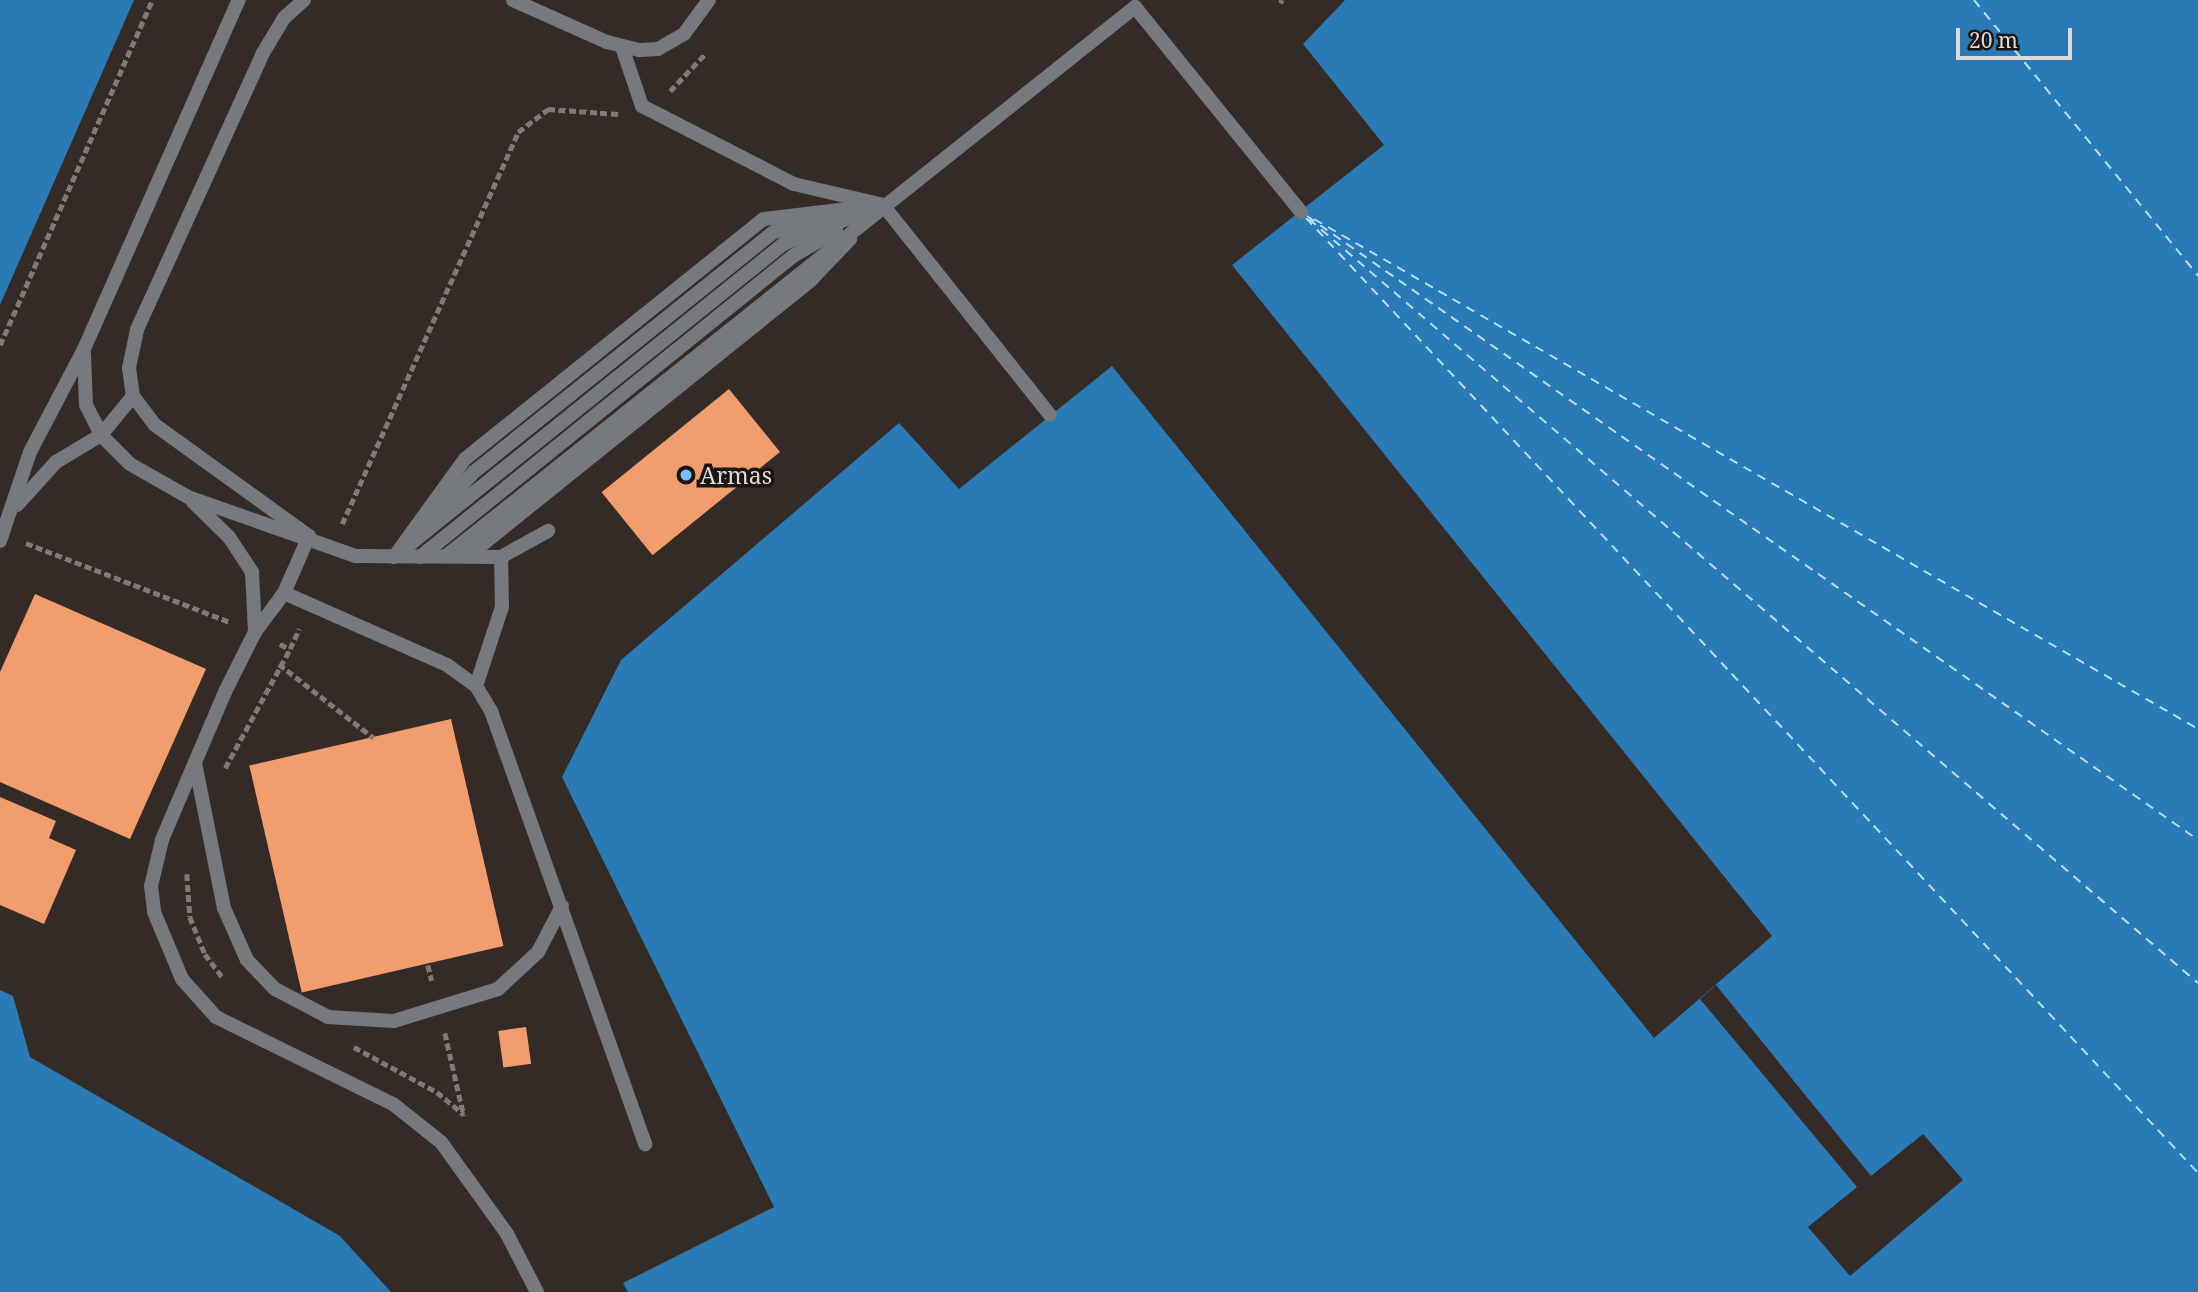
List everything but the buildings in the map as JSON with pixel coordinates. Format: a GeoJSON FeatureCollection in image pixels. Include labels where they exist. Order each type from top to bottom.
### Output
{"type":"FeatureCollection","features":[{"type":"Feature","properties":{"kind":"lane"},"geometry":{"type":"LineString","coordinates":[[2,536],[30,452],[84,349],[239,0]]}},
{"type":"Feature","properties":{"kind":"lane"},"geometry":{"type":"LineString","coordinates":[[304,0],[284,18],[263,53],[137,330],[129,368],[133,396],[155,425],[199,461],[278,509],[309,536]]}},
{"type":"Feature","properties":{"kind":"lane"},"geometry":{"type":"LineString","coordinates":[[513,0],[622,47],[658,49],[684,34],[709,0]]}},
{"type":"Feature","properties":{"kind":"lane"},"geometry":{"type":"LineString","coordinates":[[446,556],[1136,2],[1301,212]]}},
{"type":"Feature","properties":{"kind":"lane"},"geometry":{"type":"LineString","coordinates":[[622,47],[642,106],[794,184],[883,205],[1050,415]]}},
{"type":"Feature","properties":{"kind":"lane"},"geometry":{"type":"LineString","coordinates":[[468,556],[811,281],[883,205]]}},
{"type":"Feature","properties":{"kind":"lane"},"geometry":{"type":"LineString","coordinates":[[420,557],[793,256],[883,205]]}},
{"type":"Feature","properties":{"kind":"lane"},"geometry":{"type":"LineString","coordinates":[[394,557],[465,459],[764,219],[883,205]]}},
{"type":"Feature","properties":{"kind":"lane"},"geometry":{"type":"LineString","coordinates":[[394,557],[783,244],[883,205]]}},
{"type":"Feature","properties":{"kind":"lane"},"geometry":{"type":"LineString","coordinates":[[84,349],[82,386],[101,435],[130,464],[188,497],[309,536],[356,556],[501,556],[548,531]]}},
{"type":"Feature","properties":{"kind":"lane"},"geometry":{"type":"LineString","coordinates":[[13,509],[56,462],[101,435],[133,396]]}},
{"type":"Feature","properties":{"kind":"lane"},"geometry":{"type":"LineString","coordinates":[[188,497],[229,537],[252,572],[255,632]]}},
{"type":"Feature","properties":{"kind":"lane"},"geometry":{"type":"LineString","coordinates":[[309,536],[284,593],[255,632],[162,840],[151,886],[160,932],[181,979],[216,1017],[393,1104],[441,1142],[507,1234],[537,1292]]}},
{"type":"Feature","properties":{"kind":"lane"},"geometry":{"type":"LineString","coordinates":[[476,686],[502,607],[501,556]]}},
{"type":"Feature","properties":{"kind":"lane"},"geometry":{"type":"LineString","coordinates":[[284,593],[447,665],[476,686],[491,711],[645,1144]]}},
{"type":"Feature","properties":{"kind":"lane"},"geometry":{"type":"LineString","coordinates":[[195,763],[207,807],[224,908],[247,960],[275,989],[328,1017],[394,1021],[498,989],[538,952],[562,906]]}},
{"type":"Feature","properties":{"kind":"path"},"geometry":{"type":"LineString","coordinates":[[0,345],[152,0]]}},
{"type":"Feature","properties":{"kind":"path"},"geometry":{"type":"LineString","coordinates":[[334,547],[512,142],[548,109]]}},
{"type":"Feature","properties":{"kind":"path"},"geometry":{"type":"LineString","coordinates":[[2,536],[255,632],[290,649]]}},
{"type":"Feature","properties":{"kind":"path"},"geometry":{"type":"LineString","coordinates":[[207,807],[279,664],[290,649],[311,603]]}},
{"type":"Feature","properties":{"kind":"path"},"geometry":{"type":"LineString","coordinates":[[279,664],[373,738]]}},
{"type":"Feature","properties":{"kind":"path"},"geometry":{"type":"LineString","coordinates":[[187,868],[197,937],[231,985]]}},
{"type":"Feature","properties":{"kind":"path"},"geometry":{"type":"LineString","coordinates":[[342,1042],[407,1074],[464,1115]]}},
{"type":"Feature","properties":{"kind":"water"},"geometry":{"type":"Polygon","coordinates":[[[0,0],[134,0],[0,305],[0,0]]]}},
{"type":"Feature","properties":{"kind":"water"},"geometry":{"type":"Polygon","coordinates":[[[1345,0],[2198,0],[2198,1292],[628,1292],[623,1283],[774,1207],[562,777],[621,660],[899,423],[959,489],[1112,366],[1654,1038],[1772,936],[1232,265],[1384,145],[1303,44],[1345,0]]]}},
{"type":"Feature","properties":{"kind":"water"},"geometry":{"type":"Polygon","coordinates":[[[0,990],[13,996],[30,1057],[340,1236],[391,1292],[0,1292],[0,990]]]}},
{"type":"Feature","properties":{"kind":"pier"},"geometry":{"type":"Polygon","coordinates":[[[1716,985],[1871,1176],[1923,1134],[1963,1180],[1850,1276],[1808,1227],[1857,1187],[1700,999],[1716,985]]]}},
{"type":"Feature","properties":{"kind":"ferry route"},"geometry":{"type":"LineString","coordinates":[[1974,0],[2198,276]]}},
{"type":"Feature","properties":{"kind":"ferry route"},"geometry":{"type":"LineString","coordinates":[[1307,216],[2198,840]]}},
{"type":"Feature","properties":{"kind":"ferry route"},"geometry":{"type":"LineString","coordinates":[[1306,218],[2198,1173]]}},
{"type":"Feature","properties":{"kind":"ferry route"},"geometry":{"type":"LineString","coordinates":[[1309,219],[2198,983]]}},
{"type":"Feature","properties":{"kind":"ferry route"},"geometry":{"type":"LineString","coordinates":[[1314,219],[2198,729]]}},
{"type":"Feature","properties":{"kind":"place","name":"Armas"},"geometry":{"type":"Point","coordinates":[686,475]}}]}
